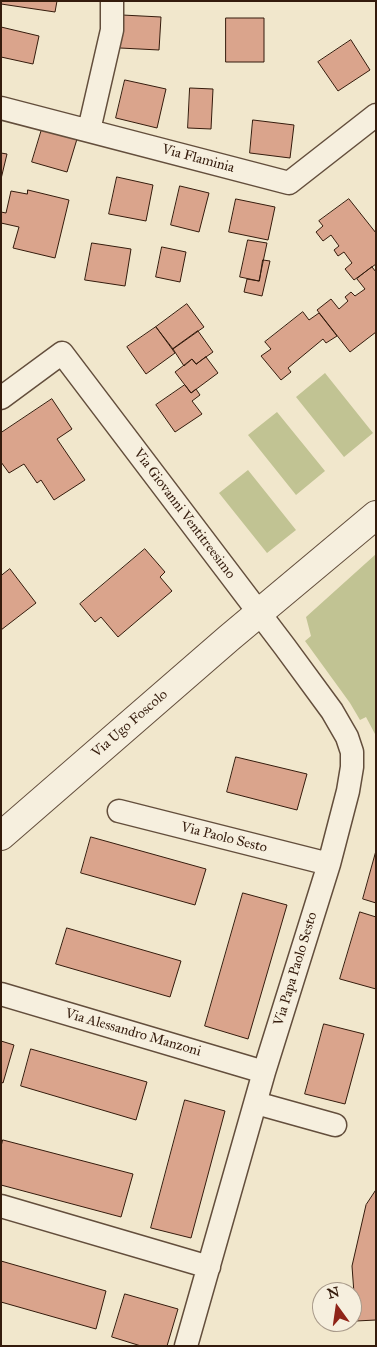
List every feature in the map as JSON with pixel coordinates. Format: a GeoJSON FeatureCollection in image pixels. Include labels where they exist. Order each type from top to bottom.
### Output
{"type":"FeatureCollection","features":[{"type":"Feature","properties":{"kind":"street"},"geometry":{"type":"LineString","coordinates":[[89,130],[112,30],[112,1]]}},
{"type":"Feature","properties":{"kind":"street","name":"Via Flaminia"},"geometry":{"type":"LineString","coordinates":[[1,108],[289,183],[376,115]]}},
{"type":"Feature","properties":{"kind":"street","name":"Via Giovanni Ventitreesimo"},"geometry":{"type":"LineString","coordinates":[[1,398],[62,353],[260,613]]}},
{"type":"Feature","properties":{"kind":"street"},"geometry":{"type":"LineString","coordinates":[[260,613],[376,515]]}},
{"type":"Feature","properties":{"kind":"street","name":"Via Ugo Foscolo"},"geometry":{"type":"LineString","coordinates":[[1,836],[260,613]]}},
{"type":"Feature","properties":{"kind":"street","name":"Via Papa Paolo Sesto"},"geometry":{"type":"LineString","coordinates":[[186,1346],[264,1072],[329,864],[348,791],[352,767],[352,752],[347,737],[332,711],[260,613]]}},
{"type":"Feature","properties":{"kind":"street","name":"Via Paolo Sesto"},"geometry":{"type":"LineString","coordinates":[[119,811],[329,864]]}},
{"type":"Feature","properties":{"kind":"street","name":"Via Alessandro Manzoni"},"geometry":{"type":"LineString","coordinates":[[1,994],[264,1072]]}},
{"type":"Feature","properties":{"kind":"street"},"geometry":{"type":"LineString","coordinates":[[256,1103],[334,1125]]}},
{"type":"Feature","properties":{"kind":"street"},"geometry":{"type":"LineString","coordinates":[[1,1206],[210,1267]]}},
{"type":"Feature","properties":{"kind":"green space"},"geometry":{"type":"Polygon","coordinates":[[[325,373],[373,433],[344,457],[296,397],[325,373]]]}},
{"type":"Feature","properties":{"kind":"green space"},"geometry":{"type":"Polygon","coordinates":[[[277,412],[325,471],[296,495],[248,435],[277,412]]]}},
{"type":"Feature","properties":{"kind":"green space"},"geometry":{"type":"Polygon","coordinates":[[[248,470],[296,530],[267,553],[219,493],[248,470]]]}},
{"type":"Feature","properties":{"kind":"green space"},"geometry":{"type":"Polygon","coordinates":[[[376,554],[376,741],[375,734],[366,717],[360,720],[350,703],[305,641],[311,636],[306,617],[376,554]]]}},
{"type":"Feature","properties":{"kind":"building"},"geometry":{"type":"Polygon","coordinates":[[[1,1],[57,1],[55,12],[1,4],[1,1]]]}},
{"type":"Feature","properties":{"kind":"building"},"geometry":{"type":"Polygon","coordinates":[[[122,15],[161,17],[159,50],[120,48],[122,15]]]}},
{"type":"Feature","properties":{"kind":"building"},"geometry":{"type":"Polygon","coordinates":[[[226,18],[264,18],[264,62],[226,62],[226,18]]]}},
{"type":"Feature","properties":{"kind":"building"},"geometry":{"type":"Polygon","coordinates":[[[1,27],[39,36],[33,64],[1,57],[1,27]]]}},
{"type":"Feature","properties":{"kind":"building"},"geometry":{"type":"Polygon","coordinates":[[[351,40],[370,70],[338,91],[318,62],[351,40]]]}},
{"type":"Feature","properties":{"kind":"building"},"geometry":{"type":"Polygon","coordinates":[[[125,80],[166,89],[157,128],[116,118],[125,80]]]}},
{"type":"Feature","properties":{"kind":"building"},"geometry":{"type":"Polygon","coordinates":[[[190,88],[213,89],[211,129],[188,128],[190,88]]]}},
{"type":"Feature","properties":{"kind":"building"},"geometry":{"type":"Polygon","coordinates":[[[253,120],[294,125],[290,158],[250,153],[253,120]]]}},
{"type":"Feature","properties":{"kind":"building"},"geometry":{"type":"Polygon","coordinates":[[[42,129],[77,139],[67,172],[32,162],[42,129]]]}},
{"type":"Feature","properties":{"kind":"building"},"geometry":{"type":"Polygon","coordinates":[[[1,153],[7,154],[1,179],[1,153]]]}},
{"type":"Feature","properties":{"kind":"building"},"geometry":{"type":"Polygon","coordinates":[[[117,177],[153,185],[146,221],[109,214],[117,177]]]}},
{"type":"Feature","properties":{"kind":"building"},"geometry":{"type":"Polygon","coordinates":[[[180,186],[209,193],[199,232],[171,225],[180,186]]]}},
{"type":"Feature","properties":{"kind":"building"},"geometry":{"type":"Polygon","coordinates":[[[28,190],[69,200],[55,258],[13,248],[19,227],[1,223],[1,212],[6,213],[11,191],[27,194],[28,190]]]}},
{"type":"Feature","properties":{"kind":"building"},"geometry":{"type":"Polygon","coordinates":[[[236,199],[275,207],[268,240],[229,232],[236,199]]]}},
{"type":"Feature","properties":{"kind":"building"},"geometry":{"type":"Polygon","coordinates":[[[349,199],[376,233],[376,264],[354,280],[345,269],[352,263],[344,252],[338,256],[334,250],[339,246],[331,235],[323,241],[316,232],[323,226],[319,221],[349,199]]]}},
{"type":"Feature","properties":{"kind":"building"},"geometry":{"type":"Polygon","coordinates":[[[248,240],[267,243],[259,281],[240,277],[248,240]]]}},
{"type":"Feature","properties":{"kind":"building"},"geometry":{"type":"Polygon","coordinates":[[[92,243],[131,249],[125,286],[85,280],[92,243]]]}},
{"type":"Feature","properties":{"kind":"building"},"geometry":{"type":"Polygon","coordinates":[[[162,247],[186,252],[180,282],[156,277],[162,247]]]}},
{"type":"Feature","properties":{"kind":"building"},"geometry":{"type":"Polygon","coordinates":[[[263,260],[270,261],[262,296],[244,292],[247,279],[259,281],[263,260]]]}},
{"type":"Feature","properties":{"kind":"building"},"geometry":{"type":"Polygon","coordinates":[[[372,267],[376,272],[376,332],[350,352],[317,310],[331,299],[339,309],[348,301],[345,297],[351,292],[355,296],[365,289],[357,279],[372,267]]]}},
{"type":"Feature","properties":{"kind":"building"},"geometry":{"type":"Polygon","coordinates":[[[187,304],[204,327],[173,349],[156,327],[187,304]]]}},
{"type":"Feature","properties":{"kind":"building"},"geometry":{"type":"Polygon","coordinates":[[[303,312],[309,320],[319,313],[337,336],[326,343],[323,339],[288,368],[291,372],[281,380],[261,356],[271,349],[265,342],[303,312]]]}},
{"type":"Feature","properties":{"kind":"building"},"geometry":{"type":"Polygon","coordinates":[[[156,327],[175,353],[146,374],[127,347],[156,327]]]}},
{"type":"Feature","properties":{"kind":"building"},"geometry":{"type":"Polygon","coordinates":[[[198,331],[213,352],[196,364],[192,359],[184,366],[173,349],[198,331]]]}},
{"type":"Feature","properties":{"kind":"building"},"geometry":{"type":"Polygon","coordinates":[[[206,357],[218,373],[191,393],[175,372],[192,359],[196,364],[206,357]]]}},
{"type":"Feature","properties":{"kind":"building"},"geometry":{"type":"Polygon","coordinates":[[[185,385],[191,393],[196,389],[200,395],[192,401],[202,414],[175,432],[156,405],[185,385]]]}},
{"type":"Feature","properties":{"kind":"building"},"geometry":{"type":"Polygon","coordinates":[[[52,399],[72,429],[57,439],[85,480],[54,500],[41,480],[37,483],[24,464],[9,473],[1,462],[1,433],[52,399]]]}},
{"type":"Feature","properties":{"kind":"building"},"geometry":{"type":"Polygon","coordinates":[[[145,549],[165,572],[160,577],[172,591],[118,637],[101,617],[95,622],[80,604],[145,549]]]}},
{"type":"Feature","properties":{"kind":"building"},"geometry":{"type":"Polygon","coordinates":[[[10,569],[36,603],[1,630],[1,576],[10,569]]]}},
{"type":"Feature","properties":{"kind":"building"},"geometry":{"type":"Polygon","coordinates":[[[236,757],[307,774],[297,810],[227,792],[236,757]]]}},
{"type":"Feature","properties":{"kind":"building"},"geometry":{"type":"Polygon","coordinates":[[[91,837],[206,869],[195,905],[81,873],[91,837]]]}},
{"type":"Feature","properties":{"kind":"building"},"geometry":{"type":"Polygon","coordinates":[[[376,851],[376,903],[363,899],[376,851]]]}},
{"type":"Feature","properties":{"kind":"building"},"geometry":{"type":"Polygon","coordinates":[[[243,893],[287,905],[248,1039],[205,1026],[243,893]]]}},
{"type":"Feature","properties":{"kind":"building"},"geometry":{"type":"Polygon","coordinates":[[[360,912],[376,917],[376,989],[340,979],[360,912]]]}},
{"type":"Feature","properties":{"kind":"building"},"geometry":{"type":"Polygon","coordinates":[[[67,928],[181,961],[170,997],[56,964],[67,928]]]}},
{"type":"Feature","properties":{"kind":"building"},"geometry":{"type":"Polygon","coordinates":[[[324,1024],[364,1034],[345,1104],[305,1094],[324,1024]]]}},
{"type":"Feature","properties":{"kind":"building"},"geometry":{"type":"Polygon","coordinates":[[[1,1041],[14,1045],[3,1083],[1,1082],[1,1041]]]}},
{"type":"Feature","properties":{"kind":"building"},"geometry":{"type":"Polygon","coordinates":[[[31,1049],[147,1082],[136,1120],[21,1086],[31,1049]]]}},
{"type":"Feature","properties":{"kind":"building"},"geometry":{"type":"Polygon","coordinates":[[[185,1100],[225,1111],[191,1238],[151,1228],[185,1100]]]}},
{"type":"Feature","properties":{"kind":"building"},"geometry":{"type":"Polygon","coordinates":[[[3,1140],[133,1174],[121,1217],[1,1185],[1,1147],[3,1140]]]}},
{"type":"Feature","properties":{"kind":"building"},"geometry":{"type":"Polygon","coordinates":[[[376,1190],[376,1320],[362,1321],[362,1282],[353,1282],[352,1266],[366,1205],[376,1190]]]}},
{"type":"Feature","properties":{"kind":"building"},"geometry":{"type":"Polygon","coordinates":[[[1,1261],[106,1291],[96,1329],[1,1302],[1,1261]]]}},
{"type":"Feature","properties":{"kind":"building"},"geometry":{"type":"Polygon","coordinates":[[[125,1294],[178,1309],[167,1346],[141,1346],[112,1337],[125,1294]]]}}]}
